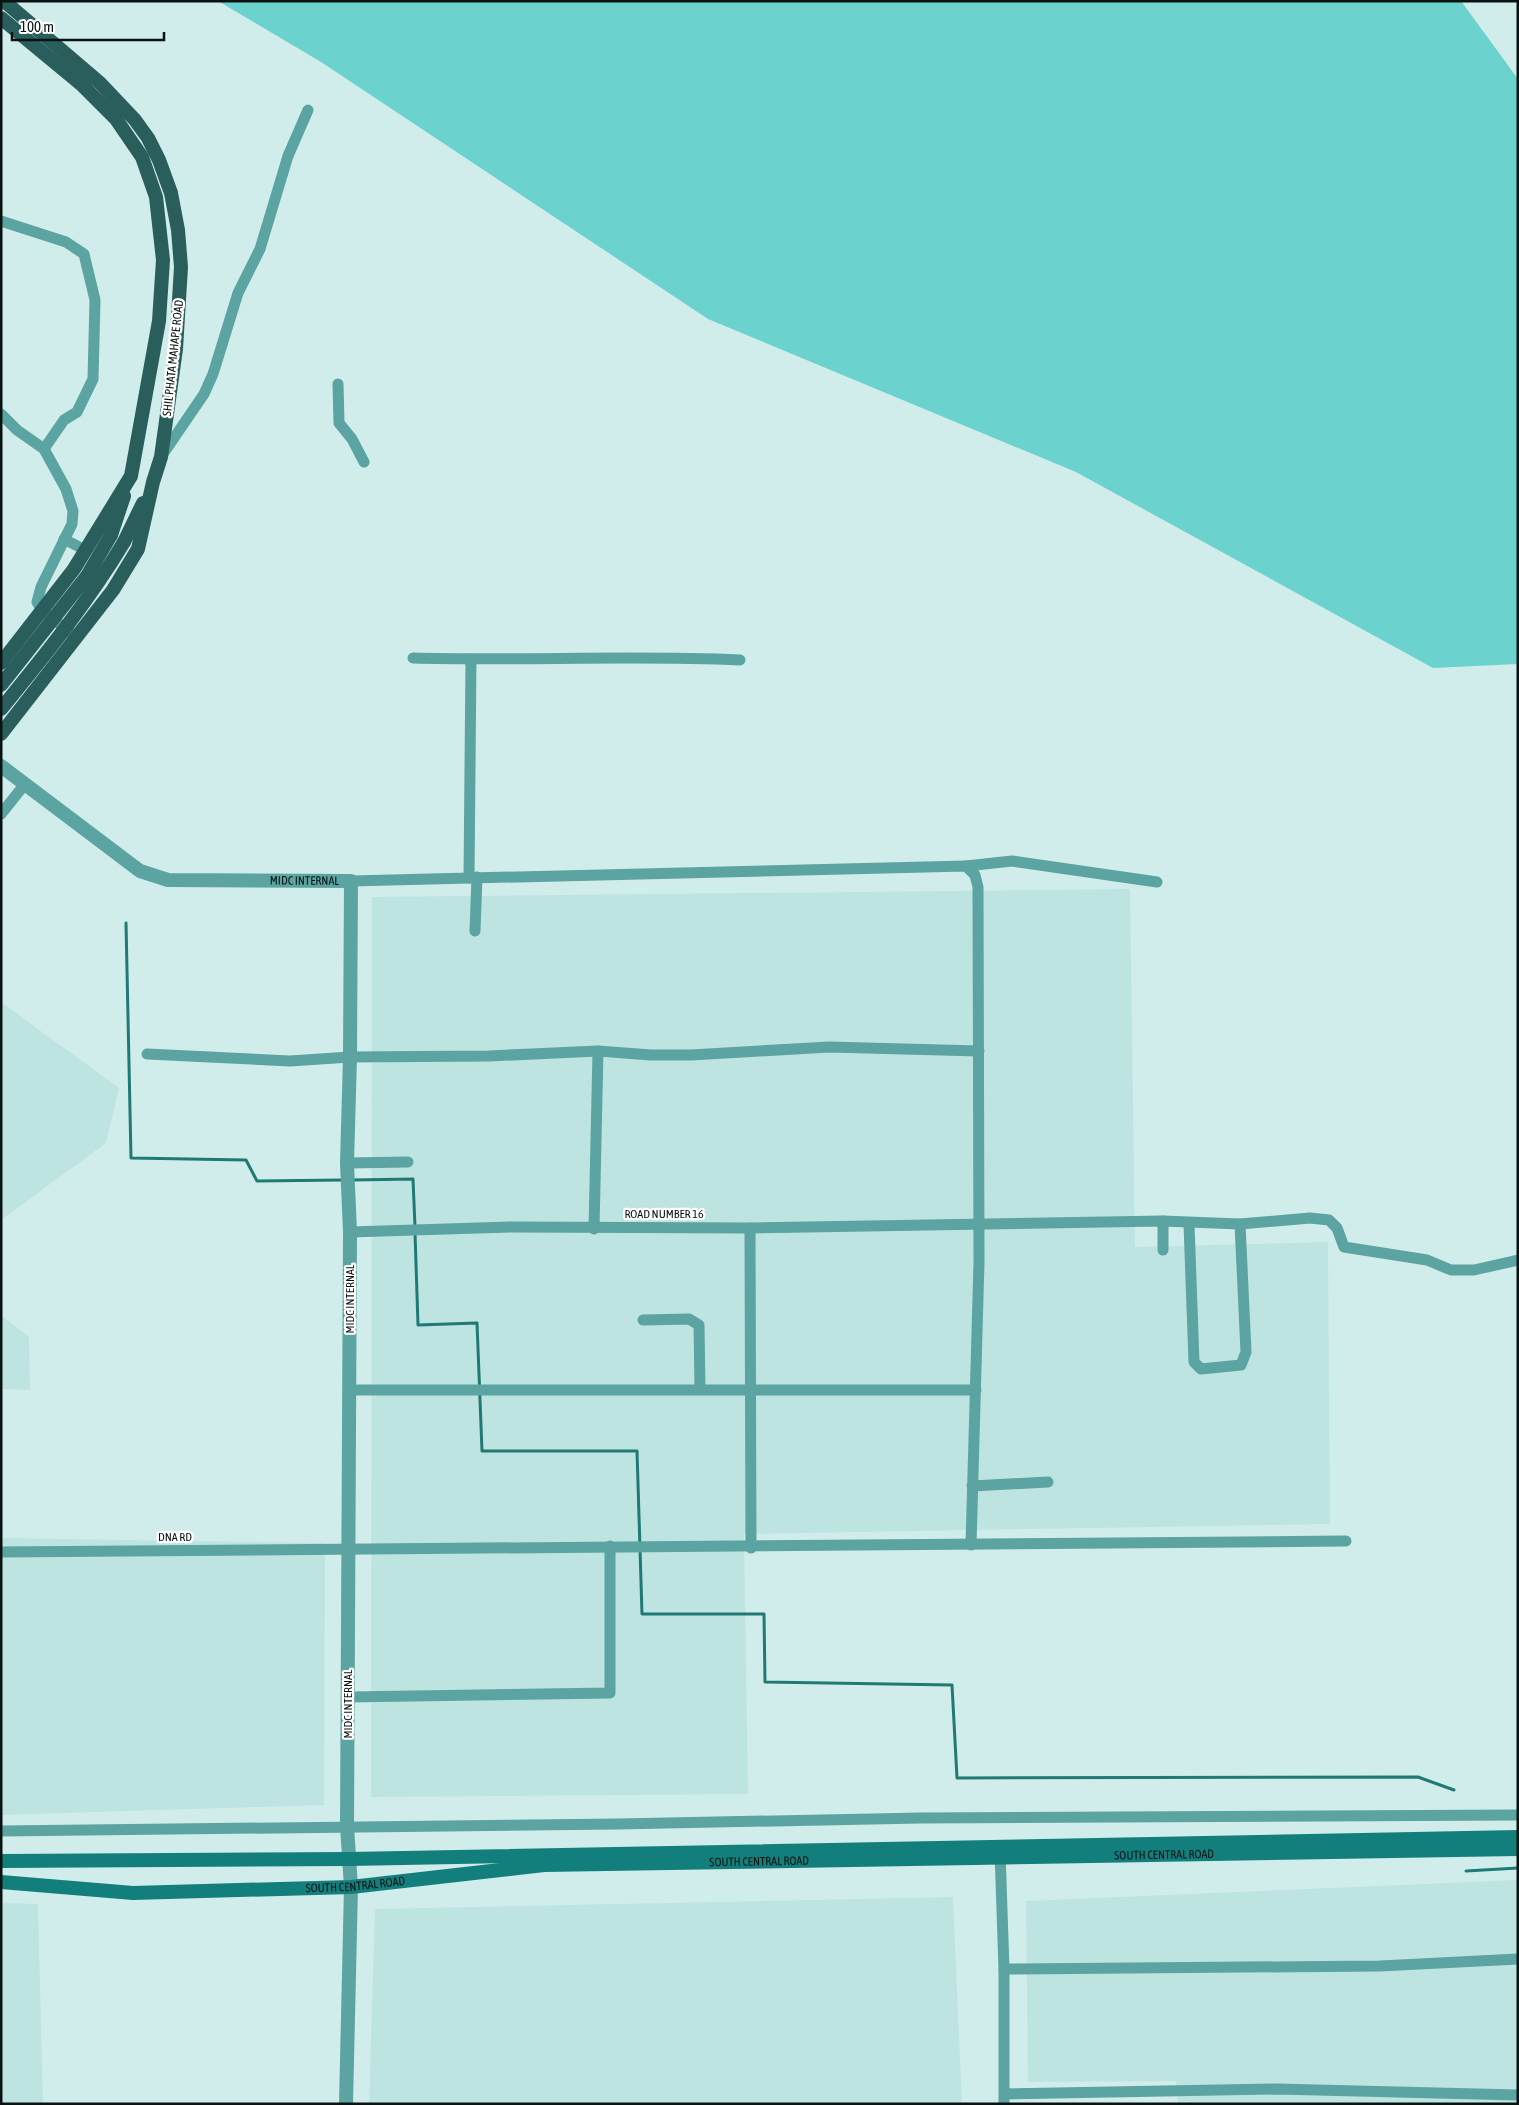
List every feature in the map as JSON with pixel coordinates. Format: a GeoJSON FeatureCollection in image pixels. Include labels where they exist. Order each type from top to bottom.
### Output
{"type":"FeatureCollection","features":[{"type":"Feature","properties":{"kind":"main road","name":"SHIL PHATA MAHAPE ROAD"},"geometry":{"type":"LineString","coordinates":[[1,734],[113,590],[138,549],[153,482],[161,458],[176,349],[181,267],[178,230],[171,193],[159,160],[148,138],[135,120],[100,82],[4,1]]}},
{"type":"Feature","properties":{"kind":"main road","name":"SHIL PHATA MAHAPE ROAD"},"geometry":{"type":"LineString","coordinates":[[1,18],[81,84],[116,119],[142,157],[156,198],[163,260],[159,321],[131,476],[74,569],[1,663]]}},
{"type":"Feature","properties":{"kind":"main road"},"geometry":{"type":"LineString","coordinates":[[1,709],[56,642],[99,583],[117,539],[131,476]]}},
{"type":"Feature","properties":{"kind":"main road"},"geometry":{"type":"LineString","coordinates":[[1,686],[117,539],[153,482]]}},
{"type":"Feature","properties":{"kind":"main road","name":"SOUTH CENTRAL ROAD"},"geometry":{"type":"LineString","coordinates":[[1,1882],[133,1893],[351,1887],[544,1866],[1518,1836]]}},
{"type":"Feature","properties":{"kind":"main road","name":"SOUTH CENTRAL ROAD"},"geometry":{"type":"LineString","coordinates":[[1,1861],[1518,1849]]}},
{"type":"Feature","properties":{"kind":"street"},"geometry":{"type":"LineString","coordinates":[[161,458],[204,394],[214,374],[238,292],[260,249],[288,156],[308,110]]}},
{"type":"Feature","properties":{"kind":"street"},"geometry":{"type":"LineString","coordinates":[[1,221],[66,242],[84,254],[95,300],[93,379],[77,412],[64,420],[44,449]]}},
{"type":"Feature","properties":{"kind":"street"},"geometry":{"type":"LineString","coordinates":[[338,384],[339,424],[352,439],[364,462]]}},
{"type":"Feature","properties":{"kind":"street"},"geometry":{"type":"LineString","coordinates":[[1,414],[17,430],[44,449],[66,489],[73,511],[72,524],[38,596],[37,602],[42,610],[77,638]]}},
{"type":"Feature","properties":{"kind":"street"},"geometry":{"type":"LineString","coordinates":[[64,539],[85,550]]}},
{"type":"Feature","properties":{"kind":"street"},"geometry":{"type":"LineString","coordinates":[[414,658],[679,657],[740,660]]}},
{"type":"Feature","properties":{"kind":"street"},"geometry":{"type":"LineString","coordinates":[[471,659],[475,931]]}},
{"type":"Feature","properties":{"kind":"street","name":"MIDC INTERNAL"},"geometry":{"type":"LineString","coordinates":[[1,766],[140,870],[168,880],[351,880],[350,1057],[347,1163],[350,1232],[347,1826],[351,1887],[346,2104]]}},
{"type":"Feature","properties":{"kind":"street"},"geometry":{"type":"LineString","coordinates":[[1,814],[25,784]]}},
{"type":"Feature","properties":{"kind":"street"},"geometry":{"type":"LineString","coordinates":[[351,880],[966,866],[1012,861],[1157,882]]}},
{"type":"Feature","properties":{"kind":"street"},"geometry":{"type":"LineString","coordinates":[[966,866],[975,875],[978,887],[979,1225],[972,1545]]}},
{"type":"Feature","properties":{"kind":"street"},"geometry":{"type":"LineString","coordinates":[[147,1054],[290,1061],[350,1057],[489,1056],[598,1051],[651,1055],[691,1055],[829,1047],[979,1051]]}},
{"type":"Feature","properties":{"kind":"street"},"geometry":{"type":"LineString","coordinates":[[594,1228],[598,1051]]}},
{"type":"Feature","properties":{"kind":"street"},"geometry":{"type":"LineString","coordinates":[[347,1163],[408,1162]]}},
{"type":"Feature","properties":{"kind":"street","name":"ROAD NUMBER 16"},"geometry":{"type":"LineString","coordinates":[[350,1232],[398,1229],[750,1228],[1163,1222],[1240,1224],[1310,1218],[1329,1220],[1337,1228],[1344,1247],[1427,1260],[1451,1270],[1474,1270],[1518,1260]]}},
{"type":"Feature","properties":{"kind":"street"},"geometry":{"type":"LineString","coordinates":[[1163,1222],[1163,1250]]}},
{"type":"Feature","properties":{"kind":"street"},"geometry":{"type":"LineString","coordinates":[[1190,1224],[1194,1362],[1201,1369],[1241,1366],[1244,1360],[1246,1352],[1240,1224]]}},
{"type":"Feature","properties":{"kind":"street"},"geometry":{"type":"LineString","coordinates":[[750,1228],[751,1548]]}},
{"type":"Feature","properties":{"kind":"street"},"geometry":{"type":"LineString","coordinates":[[643,1320],[689,1319],[699,1324],[700,1389]]}},
{"type":"Feature","properties":{"kind":"street"},"geometry":{"type":"LineString","coordinates":[[349,1390],[976,1390]]}},
{"type":"Feature","properties":{"kind":"street"},"geometry":{"type":"LineString","coordinates":[[972,1486],[1048,1482]]}},
{"type":"Feature","properties":{"kind":"street","name":"DNA RD"},"geometry":{"type":"LineString","coordinates":[[1,1552],[614,1546],[751,1548],[1346,1541]]}},
{"type":"Feature","properties":{"kind":"street"},"geometry":{"type":"LineString","coordinates":[[348,1697],[610,1693],[614,1546]]}},
{"type":"Feature","properties":{"kind":"street"},"geometry":{"type":"LineString","coordinates":[[1,1831],[618,1824],[921,1818],[1518,1815]]}},
{"type":"Feature","properties":{"kind":"street"},"geometry":{"type":"LineString","coordinates":[[1000,1852],[1004,1969],[1005,2099],[1277,2089],[1518,2095]]}},
{"type":"Feature","properties":{"kind":"street"},"geometry":{"type":"LineString","coordinates":[[1004,1969],[1380,1966],[1518,1959]]}},
{"type":"Feature","properties":{"kind":"shaded area"},"geometry":{"type":"Polygon","coordinates":[[[218,1],[1461,1],[1518,79],[1518,664],[1433,668],[1076,472],[708,319],[321,62],[218,1]]]}},
{"type":"Feature","properties":{"kind":"shaded area"},"geometry":{"type":"Polygon","coordinates":[[[1130,889],[1135,1247],[1328,1242],[1330,1524],[744,1534],[748,1794],[371,1797],[372,897],[1130,889]]]}},
{"type":"Feature","properties":{"kind":"shaded area"},"geometry":{"type":"Polygon","coordinates":[[[1,1002],[119,1088],[106,1143],[1,1220],[1,1002]]]}},
{"type":"Feature","properties":{"kind":"shaded area"},"geometry":{"type":"Polygon","coordinates":[[[1,1315],[29,1337],[30,1390],[1,1389],[1,1315]]]}},
{"type":"Feature","properties":{"kind":"shaded area"},"geometry":{"type":"Polygon","coordinates":[[[1,1538],[325,1543],[324,1805],[1,1815],[1,1538]]]}},
{"type":"Feature","properties":{"kind":"shaded area"},"geometry":{"type":"Polygon","coordinates":[[[1518,1880],[1518,2104],[1178,2104],[1176,2081],[1028,2082],[1026,1901],[1518,1880]]]}},
{"type":"Feature","properties":{"kind":"shaded area"},"geometry":{"type":"Polygon","coordinates":[[[953,1897],[962,2104],[369,2104],[375,1909],[953,1897]]]}},
{"type":"Feature","properties":{"kind":"shaded area"},"geometry":{"type":"Polygon","coordinates":[[[1,1903],[38,1904],[43,2104],[1,2104],[1,1903]]]}},
{"type":"Feature","properties":{"kind":"waterway"},"geometry":{"type":"LineString","coordinates":[[126,923],[131,1158],[246,1160],[257,1181],[343,1180]]}},
{"type":"Feature","properties":{"kind":"waterway"},"geometry":{"type":"LineString","coordinates":[[352,1180],[413,1179],[415,1227]]}},
{"type":"Feature","properties":{"kind":"waterway"},"geometry":{"type":"LineString","coordinates":[[415,1233],[418,1325],[477,1323],[482,1451],[637,1451],[642,1614],[764,1614],[765,1682],[952,1685],[957,1778],[1418,1777],[1454,1790]]}},
{"type":"Feature","properties":{"kind":"waterway"},"geometry":{"type":"LineString","coordinates":[[1466,1871],[1518,1868]]}}]}
